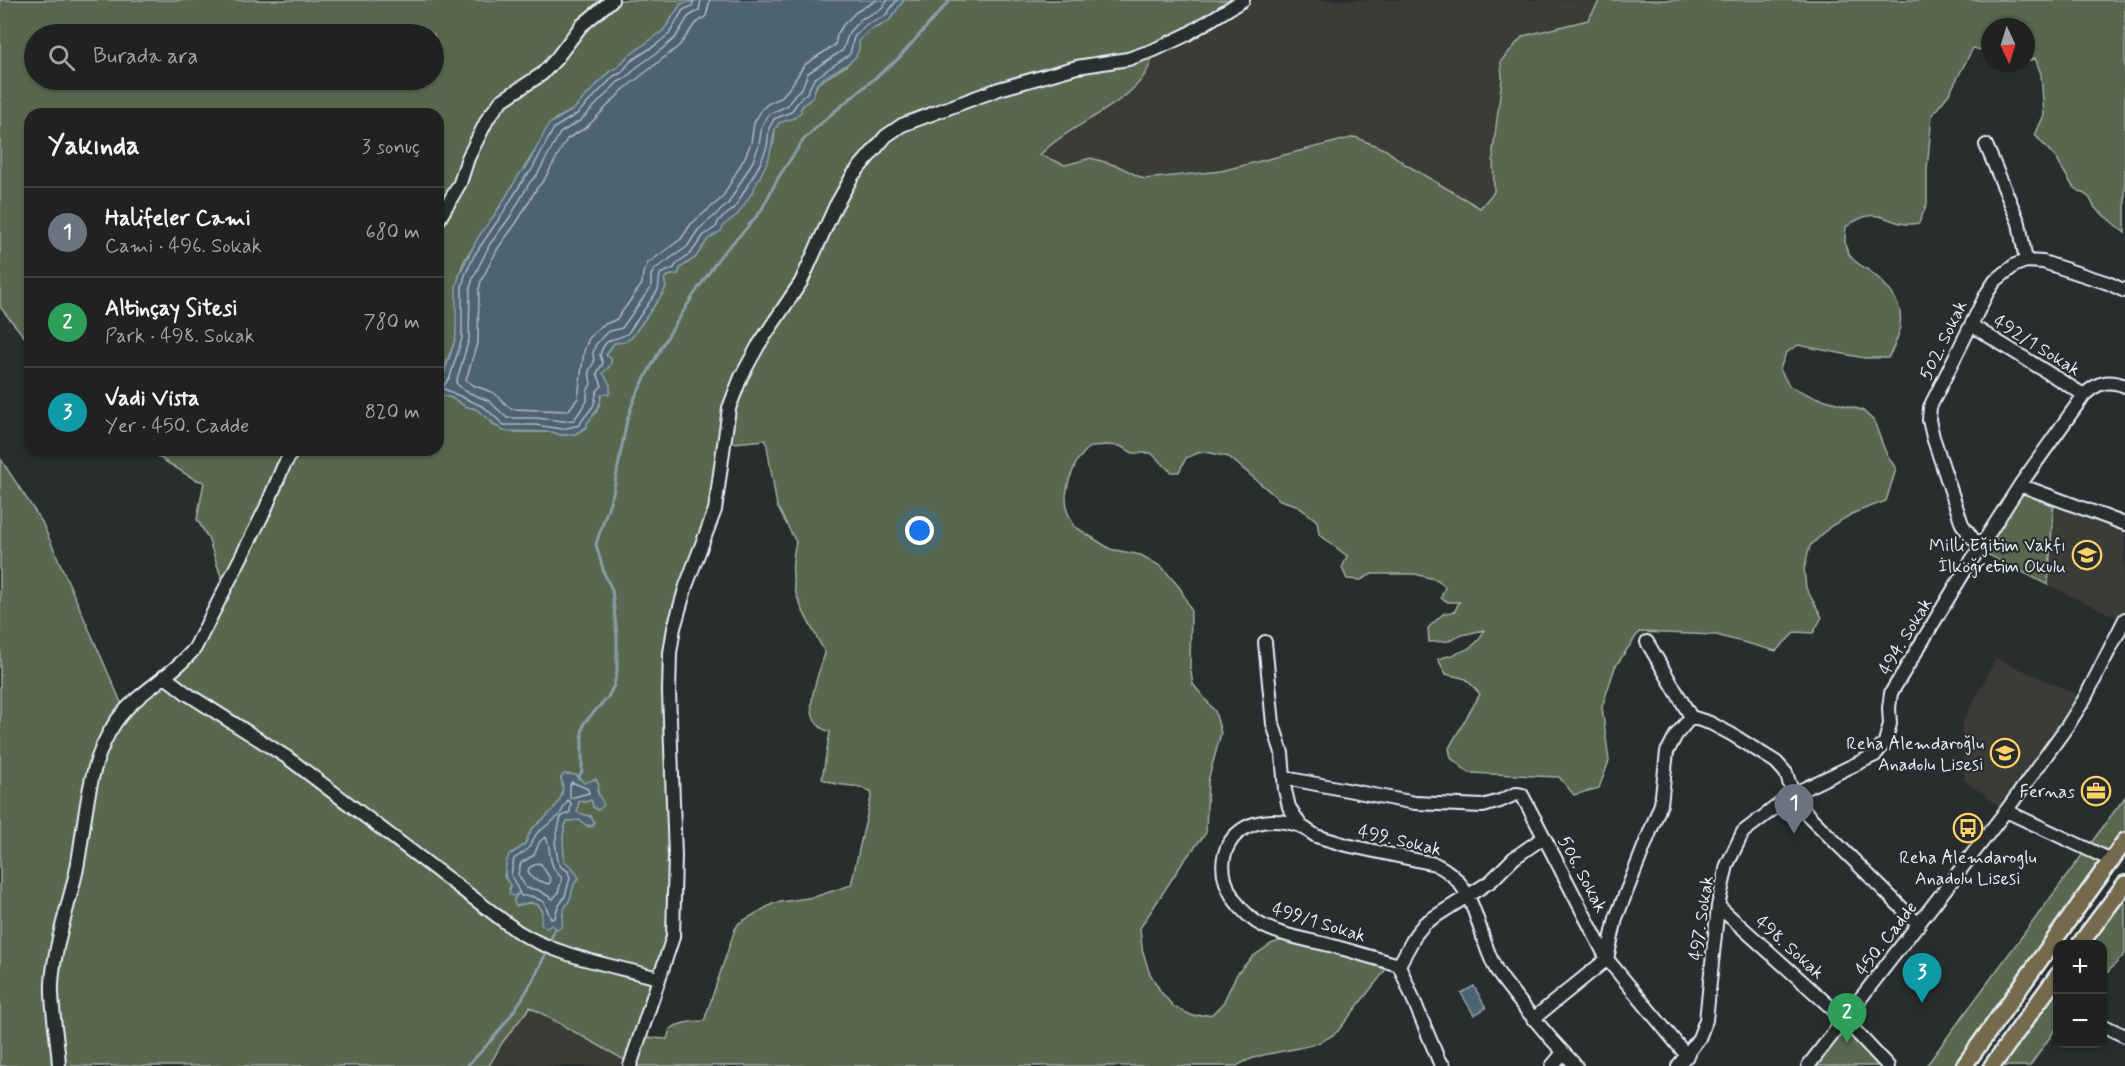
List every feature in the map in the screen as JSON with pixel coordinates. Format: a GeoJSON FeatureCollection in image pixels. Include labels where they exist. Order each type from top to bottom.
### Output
{"type":"FeatureCollection","features":[{"type":"Feature","properties":{"kind":"main road"},"geometry":{"type":"LineString","coordinates":[[1964,1066],[2118,862],[2125,841]]}},
{"type":"Feature","properties":{"kind":"main road"},"geometry":{"type":"LineString","coordinates":[[2084,940],[2125,884]]}},
{"type":"Feature","properties":{"kind":"main road"},"geometry":{"type":"LineString","coordinates":[[1992,1066],[2053,982]]}},
{"type":"Feature","properties":{"kind":"street"},"geometry":{"type":"LineString","coordinates":[[444,211],[460,183],[468,158],[488,118],[501,101],[542,74],[581,26],[612,0]]}},
{"type":"Feature","properties":{"kind":"street"},"geometry":{"type":"LineString","coordinates":[[630,1066],[673,937],[675,909],[670,653],[674,628],[686,586],[715,510],[729,408],[741,377],[758,346],[801,282],[835,207],[853,175],[885,136],[902,124],[999,89],[1077,67],[1128,59],[1154,50],[1186,35],[1243,0]]}},
{"type":"Feature","properties":{"kind":"street"},"geometry":{"type":"LineString","coordinates":[[1986,145],[2019,223],[2026,261],[2043,262],[2068,269],[2125,291]]}},
{"type":"Feature","properties":{"kind":"street","name":"502. Sokak"},"geometry":{"type":"LineString","coordinates":[[1983,543],[1973,539],[1962,524],[1933,437],[1929,420],[1930,407],[1979,307],[1995,281],[2015,265],[2026,261]]}},
{"type":"Feature","properties":{"kind":"street","name":"492/1 Sokak"},"geometry":{"type":"LineString","coordinates":[[1971,325],[2084,395]]}},
{"type":"Feature","properties":{"kind":"street","name":"494. Sokak"},"geometry":{"type":"LineString","coordinates":[[1793,794],[1875,755],[1885,742],[1890,724],[1891,693],[2020,485],[2084,395],[2102,382],[2115,382],[2125,386]]}},
{"type":"Feature","properties":{"kind":"street"},"geometry":{"type":"LineString","coordinates":[[59,1066],[52,982],[77,868],[95,768],[102,745],[125,710],[141,694],[186,659],[195,648],[290,456]]}},
{"type":"Feature","properties":{"kind":"street"},"geometry":{"type":"LineString","coordinates":[[2020,485],[2125,524]]}},
{"type":"Feature","properties":{"kind":"street","name":"450. Cadde"},"geometry":{"type":"LineString","coordinates":[[1808,1066],[2006,811],[2068,725],[2085,698],[2125,619]]}},
{"type":"Feature","properties":{"kind":"street"},"geometry":{"type":"LineString","coordinates":[[1265,642],[1273,724],[1282,753],[1289,807],[1301,826]]}},
{"type":"Feature","properties":{"kind":"street"},"geometry":{"type":"LineString","coordinates":[[1647,642],[1691,717],[1710,723],[1731,734],[1776,762],[1786,773],[1793,794],[1809,815],[1919,925]]}},
{"type":"Feature","properties":{"kind":"street"},"geometry":{"type":"LineString","coordinates":[[165,676],[186,693],[288,758],[534,942],[658,978]]}},
{"type":"Feature","properties":{"kind":"street"},"geometry":{"type":"LineString","coordinates":[[1533,1019],[1607,959],[1616,918],[1661,804],[1667,752],[1676,735],[1691,717]]}},
{"type":"Feature","properties":{"kind":"street"},"geometry":{"type":"LineString","coordinates":[[1285,778],[1415,804],[1483,806],[1516,794],[1522,795],[1544,837]]}},
{"type":"Feature","properties":{"kind":"street","name":"497. Sokak"},"geometry":{"type":"LineString","coordinates":[[1677,1066],[1699,1038],[1706,1020],[1718,906],[1727,865],[1743,832],[1793,794]]}},
{"type":"Feature","properties":{"kind":"street"},"geometry":{"type":"LineString","coordinates":[[2006,811],[2118,862]]}},
{"type":"Feature","properties":{"kind":"street","name":"499/1 Sokak"},"geometry":{"type":"LineString","coordinates":[[1301,826],[1287,821],[1272,821],[1250,825],[1237,831],[1226,849],[1223,866],[1226,881],[1236,903],[1252,919],[1273,929],[1399,965]]}},
{"type":"Feature","properties":{"kind":"street","name":"499. Sokak"},"geometry":{"type":"LineString","coordinates":[[1301,826],[1316,836],[1346,846],[1435,864],[1448,870],[1464,886],[1469,896],[1482,938],[1497,972],[1533,1019],[1576,1066]]}},
{"type":"Feature","properties":{"kind":"street","name":"506. Sokak"},"geometry":{"type":"LineString","coordinates":[[1399,965],[1416,934],[1425,923],[1491,881],[1514,858],[1544,837],[1607,959],[1687,1056]]}},
{"type":"Feature","properties":{"kind":"street","name":"498. Sokak"},"geometry":{"type":"LineString","coordinates":[[1718,906],[1845,1020],[1888,1066]]}},
{"type":"Feature","properties":{"kind":"street"},"geometry":{"type":"LineString","coordinates":[[1399,965],[1439,1064]]}},
{"type":"Feature","properties":{"kind":"street"},"geometry":{"type":"LineString","coordinates":[[2107,1027],[2125,1036]]}},
{"type":"Feature","properties":{"kind":"street"},"geometry":{"type":"LineString","coordinates":[[1552,1066],[1563,1053]]}},
{"type":"Feature","properties":{"kind":"shaded area"},"geometry":{"type":"Polygon","coordinates":[[[1243,0],[1600,0],[1588,20],[1523,36],[1501,60],[1502,79],[1493,151],[1494,192],[1481,208],[1405,164],[1386,150],[1355,137],[1221,171],[1143,179],[1118,166],[1078,160],[1065,165],[1040,155],[1070,130],[1111,105],[1154,50],[1243,0]]]}},
{"type":"Feature","properties":{"kind":"shaded area","name":"Milli Eğitim Vakfı İlköğretim Okulu"},"geometry":{"type":"Polygon","coordinates":[[[2054,498],[2125,524],[2124,621],[2048,585],[2054,498]]]}},
{"type":"Feature","properties":{"kind":"shaded area","name":"Reha Alemdaroğlu Anadolu Lisesi"},"geometry":{"type":"Polygon","coordinates":[[[1996,658],[2085,698],[2006,811],[1964,780],[1961,726],[1996,658]]]}},
{"type":"Feature","properties":{"kind":"shaded area"},"geometry":{"type":"Polygon","coordinates":[[[529,1007],[630,1063],[630,1066],[489,1066],[502,1043],[529,1007]]]}},
{"type":"Feature","properties":{"kind":"green space"},"geometry":{"type":"Polygon","coordinates":[[[0,0],[700,0],[681,4],[664,30],[626,58],[617,68],[610,71],[573,110],[555,119],[462,265],[459,276],[454,345],[444,372],[444,108],[24,108],[24,337],[0,307],[0,0]]]}},
{"type":"Feature","properties":{"kind":"green space"},"geometry":{"type":"Polygon","coordinates":[[[904,0],[1243,0],[1154,50],[1148,68],[1138,84],[1124,97],[1054,142],[1040,155],[1065,165],[1091,158],[1118,166],[1144,179],[1221,171],[1355,137],[1386,150],[1405,164],[1480,208],[1494,192],[1493,151],[1502,79],[1501,61],[1523,36],[1588,20],[1600,0],[2125,0],[2125,233],[2095,208],[2089,197],[2073,187],[2056,158],[2035,135],[2044,115],[2041,74],[2035,58],[2035,18],[1981,18],[1981,50],[1973,48],[1949,94],[1932,115],[1927,170],[1927,204],[1919,223],[1900,223],[1877,216],[1868,216],[1846,227],[1847,251],[1856,262],[1871,272],[1891,291],[1900,311],[1899,333],[1888,358],[1864,358],[1798,345],[1786,353],[1780,369],[1789,386],[1811,396],[1862,410],[1874,421],[1885,451],[1896,469],[1886,501],[1856,512],[1831,526],[1810,546],[1804,569],[1806,588],[1822,617],[1813,633],[1795,632],[1776,651],[1716,635],[1639,632],[1615,667],[1602,707],[1609,761],[1599,788],[1574,795],[1559,777],[1469,773],[1451,758],[1449,748],[1480,694],[1466,679],[1446,674],[1438,659],[1471,647],[1481,637],[1484,630],[1462,635],[1449,641],[1429,642],[1428,628],[1443,614],[1455,611],[1459,602],[1448,602],[1441,598],[1445,587],[1438,580],[1415,574],[1372,574],[1361,580],[1347,579],[1342,568],[1347,556],[1319,534],[1317,521],[1296,505],[1280,500],[1229,457],[1206,452],[1198,453],[1186,458],[1179,472],[1171,472],[1151,453],[1133,453],[1120,446],[1104,445],[1088,448],[1077,461],[1066,495],[1067,511],[1074,526],[1110,549],[1141,555],[1162,567],[1180,588],[1191,610],[1190,667],[1193,684],[1215,711],[1221,733],[1208,781],[1206,833],[1183,862],[1140,928],[1142,948],[1149,972],[1161,992],[1174,1007],[1193,1016],[1212,1014],[1223,1003],[1237,974],[1252,957],[1271,944],[1295,936],[1391,963],[1338,1031],[1315,1044],[1262,1055],[1237,1066],[630,1066],[630,1063],[530,1007],[502,1043],[489,1066],[0,1066],[0,458],[42,522],[124,709],[186,659],[225,588],[208,538],[197,519],[204,482],[194,479],[157,456],[444,456],[444,396],[476,409],[495,426],[515,432],[552,432],[561,435],[575,434],[587,427],[587,423],[597,411],[601,395],[606,393],[606,380],[602,373],[611,364],[611,359],[606,355],[614,343],[625,342],[632,337],[663,293],[666,287],[664,279],[667,276],[678,274],[681,267],[695,258],[708,239],[738,214],[774,142],[775,129],[779,123],[801,108],[812,97],[818,83],[846,66],[858,41],[870,30],[880,26],[904,0]],[[766,440],[723,444],[721,474],[674,628],[675,909],[639,1037],[667,1039],[670,1029],[674,1027],[686,1022],[704,1021],[739,923],[774,903],[814,897],[851,885],[872,793],[860,787],[836,784],[822,779],[830,732],[820,727],[814,719],[812,698],[825,653],[798,601],[793,575],[796,542],[777,506],[766,440]],[[576,775],[561,778],[562,794],[556,807],[531,830],[523,846],[509,855],[504,876],[511,886],[509,889],[519,893],[514,899],[515,905],[533,903],[539,907],[542,916],[555,927],[562,927],[563,911],[570,899],[574,884],[578,880],[574,870],[564,861],[565,826],[567,821],[579,820],[589,827],[593,826],[591,816],[578,814],[576,808],[579,801],[590,800],[593,807],[600,798],[594,779],[589,783],[584,783],[576,775]]]}},
{"type":"Feature","properties":{"kind":"green space"},"geometry":{"type":"Polygon","coordinates":[[[2020,485],[2054,498],[2048,585],[1979,550],[2020,485]]]}},
{"type":"Feature","properties":{"kind":"green space"},"geometry":{"type":"Polygon","coordinates":[[[2125,797],[2125,841],[1964,1066],[1926,1066],[2125,797]]]}},
{"type":"Feature","properties":{"kind":"green space"},"geometry":{"type":"Polygon","coordinates":[[[2125,884],[2125,954],[2107,973],[2107,940],[2083,940],[2125,884]]]}},
{"type":"Feature","properties":{"kind":"green space"},"geometry":{"type":"Polygon","coordinates":[[[2053,981],[2053,1033],[2030,1066],[1992,1066],[2053,981]]]}},
{"type":"Feature","properties":{"kind":"green space"},"geometry":{"type":"Polygon","coordinates":[[[1845,1020],[1888,1066],[1808,1066],[1845,1020]]]}},
{"type":"Feature","properties":{"kind":"water"},"geometry":{"type":"Polygon","coordinates":[[[700,0],[904,0],[889,21],[870,30],[859,41],[859,50],[850,62],[822,78],[815,87],[812,98],[802,106],[801,112],[794,118],[779,123],[775,129],[769,158],[752,193],[738,214],[724,225],[721,231],[708,239],[695,258],[681,267],[678,274],[667,276],[664,279],[666,287],[663,293],[632,337],[625,342],[614,343],[606,355],[611,359],[611,364],[603,373],[610,385],[610,392],[608,395],[606,393],[601,395],[599,406],[587,423],[587,427],[575,434],[561,435],[552,432],[503,431],[476,409],[444,396],[444,375],[456,337],[456,287],[460,273],[479,236],[520,173],[526,168],[549,124],[573,110],[610,71],[617,68],[626,58],[664,30],[681,4],[700,0]]]}},
{"type":"Feature","properties":{"kind":"water"},"geometry":{"type":"Polygon","coordinates":[[[564,774],[576,775],[584,783],[596,779],[599,785],[597,791],[604,805],[598,810],[593,807],[590,800],[579,801],[577,812],[591,817],[594,822],[593,826],[586,825],[579,820],[567,821],[565,826],[564,861],[572,867],[579,878],[574,884],[570,899],[563,911],[562,927],[557,929],[551,925],[547,928],[541,924],[542,910],[538,905],[530,902],[515,905],[514,899],[519,893],[514,896],[509,894],[511,886],[506,879],[505,871],[509,855],[524,845],[531,830],[556,807],[562,794],[561,778],[564,774]]]}},
{"type":"Feature","properties":{"kind":"water"},"geometry":{"type":"Polygon","coordinates":[[[1474,986],[1486,1008],[1474,1015],[1461,993],[1474,986]]]}},
{"type":"Feature","properties":{"kind":"waterway"},"geometry":{"type":"LineString","coordinates":[[578,778],[582,771],[584,723],[608,697],[617,671],[617,636],[612,590],[604,573],[596,544],[613,493],[627,420],[635,397],[663,344],[693,296],[721,255],[761,211],[778,178],[804,139],[898,59],[950,0]]}},
{"type":"Feature","properties":{"kind":"waterway"},"geometry":{"type":"LineString","coordinates":[[549,944],[555,928]]}},
{"type":"Feature","properties":{"kind":"waterway"},"geometry":{"type":"LineString","coordinates":[[467,1066],[513,1012],[532,982],[547,950]]}},
{"type":"Feature","properties":{"kind":"place","name":"Milli Eğitim Vakfı İlköğretim Okulu"},"geometry":{"type":"Point","coordinates":[2087,555]}},
{"type":"Feature","properties":{"kind":"place","name":"Reha Alemdaroğlu Anadolu Lisesi"},"geometry":{"type":"Point","coordinates":[2005,753]}},
{"type":"Feature","properties":{"kind":"place","name":"Fernas"},"geometry":{"type":"Point","coordinates":[2096,791]}},
{"type":"Feature","properties":{"kind":"place","name":"Reha Alemdaroglu Anadolu Lisesi"},"geometry":{"type":"Point","coordinates":[1968,828]}},
{"type":"Feature","properties":{"kind":"place","name":"Halifeler Cami"},"geometry":{"type":"Point","coordinates":[1794,834]}},
{"type":"Feature","properties":{"kind":"place","name":"Vadi Vista"},"geometry":{"type":"Point","coordinates":[1922,1003]}},
{"type":"Feature","properties":{"kind":"place","name":"Altinçay Sitesi"},"geometry":{"type":"Point","coordinates":[1847,1043]}}]}
